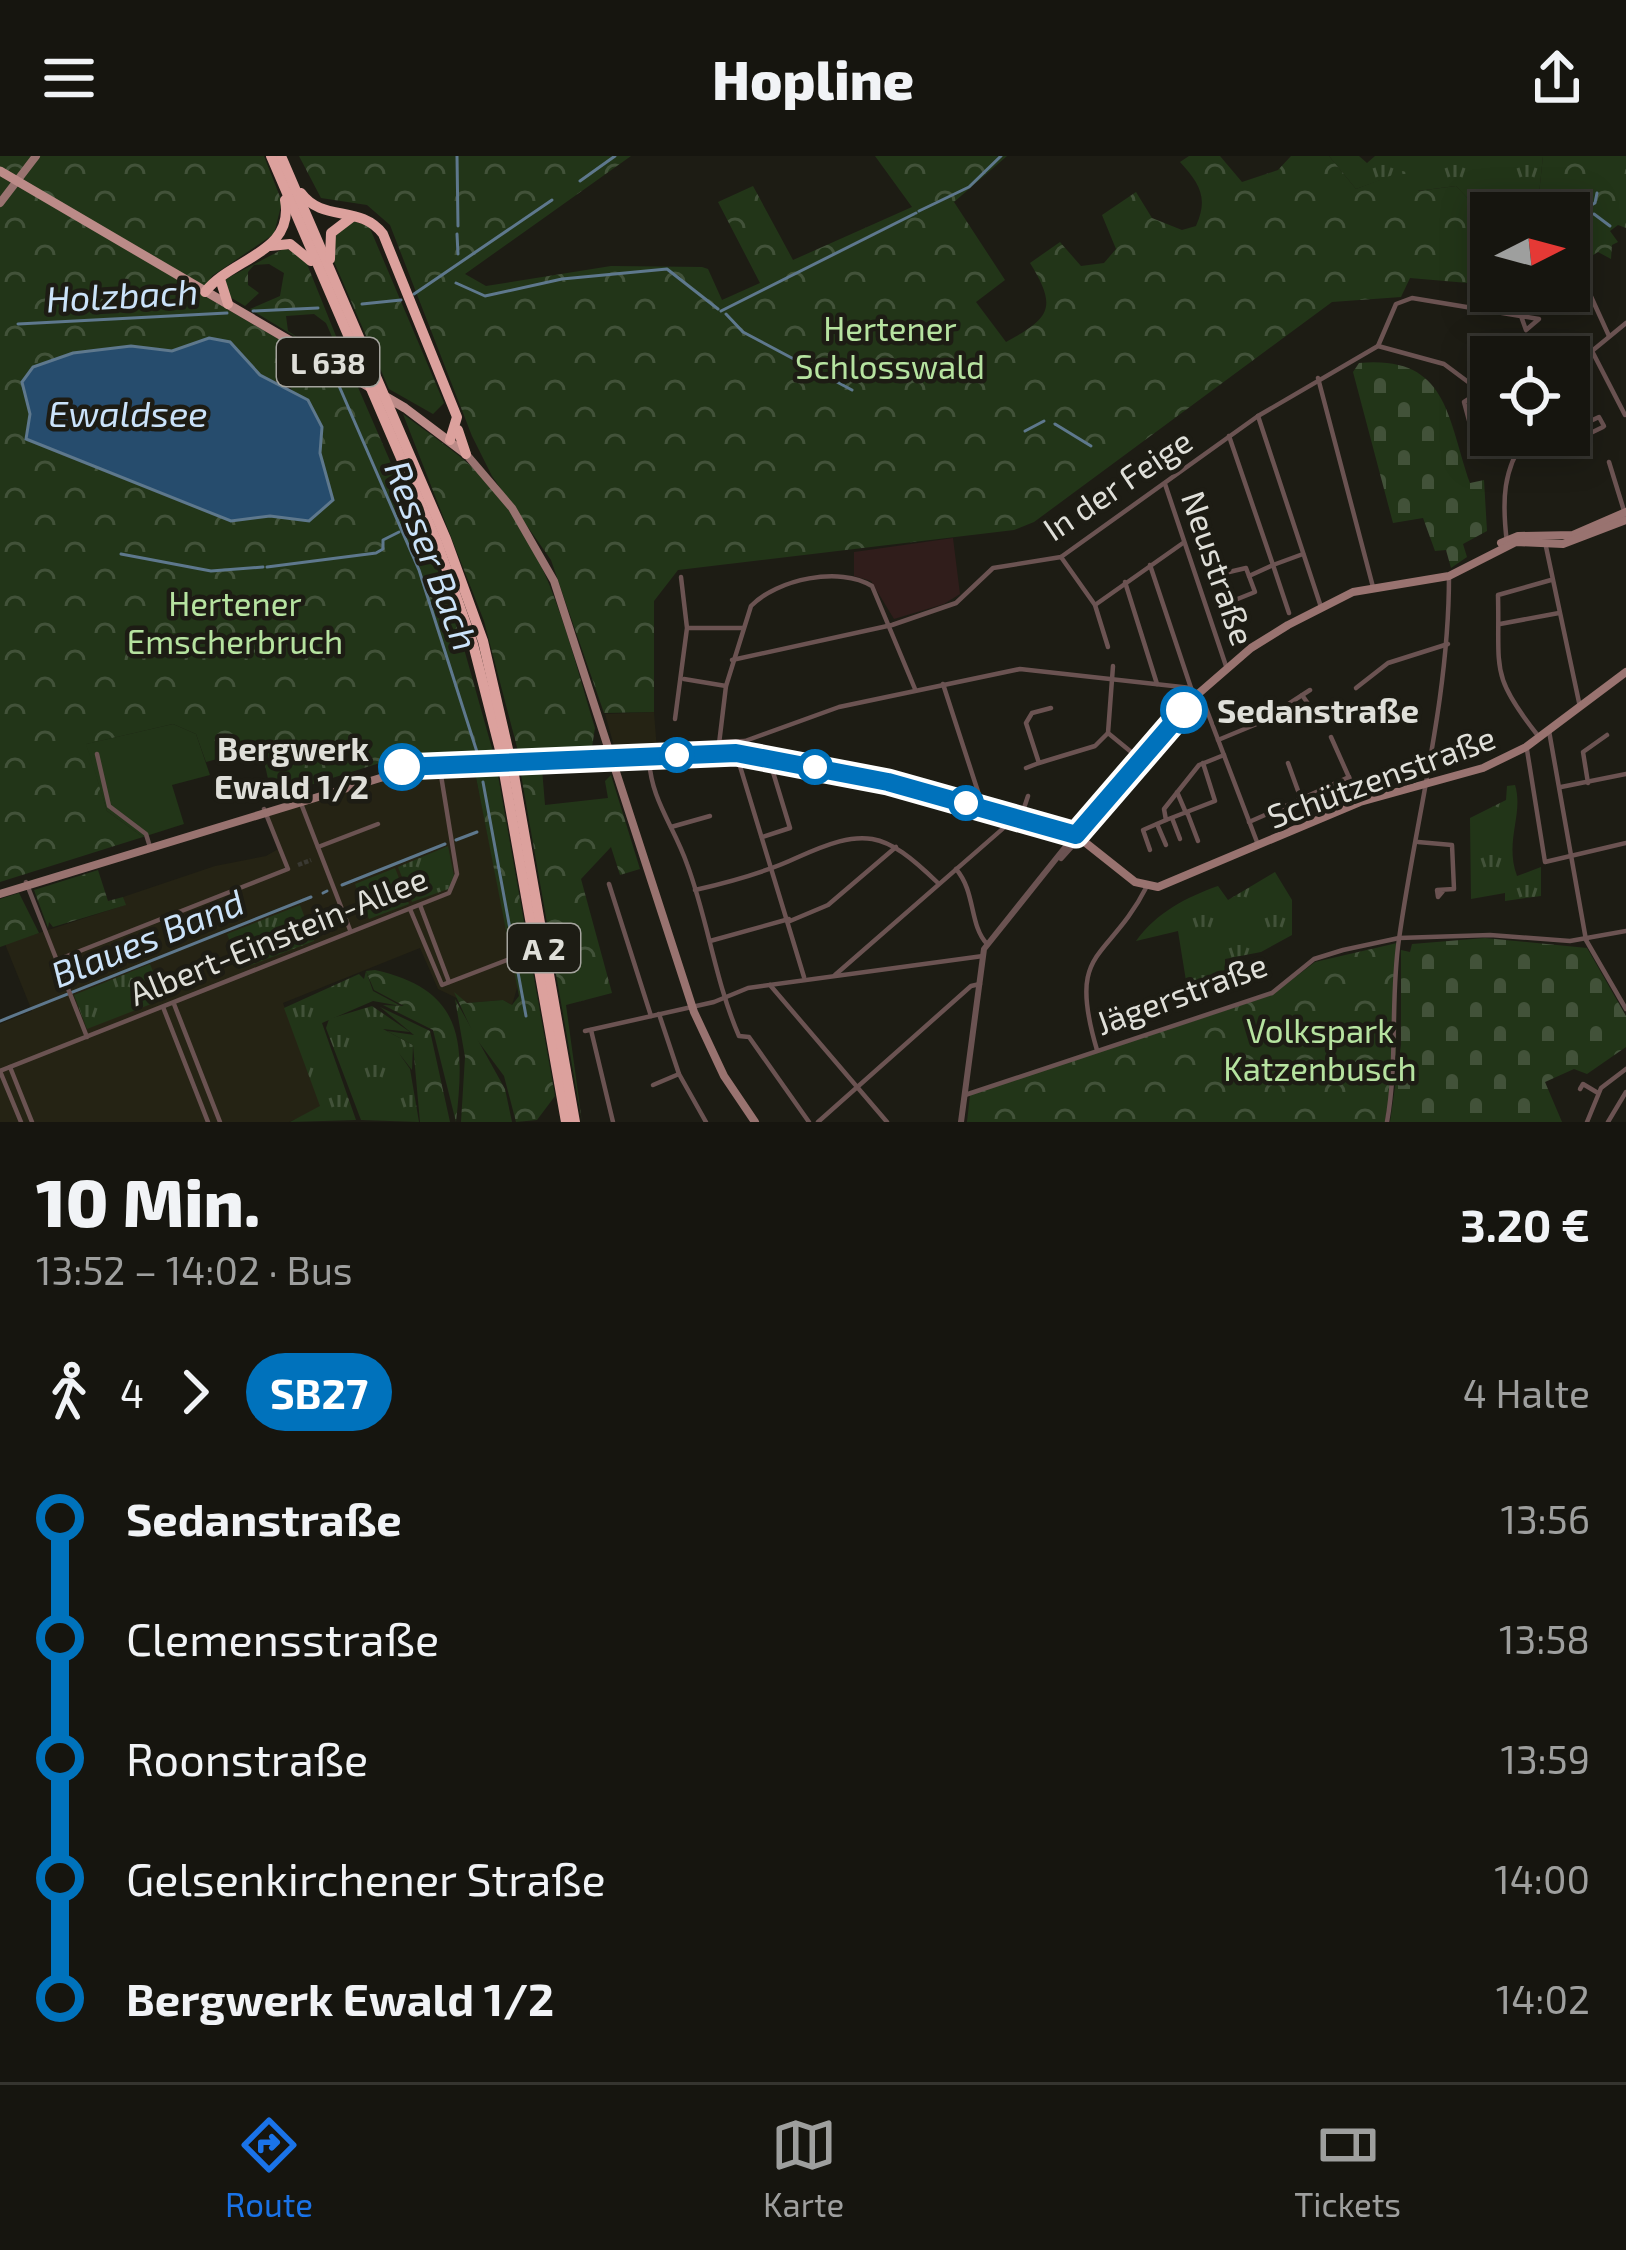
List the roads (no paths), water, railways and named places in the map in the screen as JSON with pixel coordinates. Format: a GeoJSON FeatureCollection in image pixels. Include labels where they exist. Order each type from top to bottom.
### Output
{"type":"FeatureCollection","features":[{"type":"Feature","properties":{"kind":"highway","name":"A 2"},"geometry":{"type":"LineString","coordinates":[[278,157],[278,173],[450,575],[504,750]]}},
{"type":"Feature","properties":{"kind":"highway","name":"A 2"},"geometry":{"type":"LineString","coordinates":[[278,157],[472,607],[575,1122]]}},
{"type":"Feature","properties":{"kind":"highway"},"geometry":{"type":"LineString","coordinates":[[278,157],[314,207],[362,217],[386,241],[456,414],[451,435],[466,454]]}},
{"type":"Feature","properties":{"kind":"highway"},"geometry":{"type":"LineString","coordinates":[[207,293],[231,270],[267,247],[286,224],[278,173]]}},
{"type":"Feature","properties":{"kind":"highway"},"geometry":{"type":"LineString","coordinates":[[337,286],[328,252],[331,233],[344,220],[362,217]]}},
{"type":"Feature","properties":{"kind":"highway"},"geometry":{"type":"LineString","coordinates":[[267,247],[296,246],[324,280]]}},
{"type":"Feature","properties":{"kind":"highway"},"geometry":{"type":"LineString","coordinates":[[207,293],[231,270]]}},
{"type":"Feature","properties":{"kind":"highway"},"geometry":{"type":"LineString","coordinates":[[220,280],[227,304]]}},
{"type":"Feature","properties":{"kind":"highway","name":"A 2"},"geometry":{"type":"LineString","coordinates":[[509,775],[566,1122]]}},
{"type":"Feature","properties":{"kind":"main road"},"geometry":{"type":"LineString","coordinates":[[0,203],[36,156]]}},
{"type":"Feature","properties":{"kind":"main road","name":"L 638"},"geometry":{"type":"LineString","coordinates":[[0,172],[451,435]]}},
{"type":"Feature","properties":{"kind":"main road"},"geometry":{"type":"LineString","coordinates":[[466,454],[512,508],[539,551],[608,744],[692,1006],[724,1076],[755,1122]]}},
{"type":"Feature","properties":{"kind":"main road"},"geometry":{"type":"LineString","coordinates":[[1078,836],[1194,691],[1321,607],[1373,588],[1449,576],[1507,543],[1574,535],[1626,515]]}},
{"type":"Feature","properties":{"kind":"main road","name":"Schützenstraße"},"geometry":{"type":"LineString","coordinates":[[1147,886],[1164,885],[1360,802],[1470,773],[1544,735],[1626,672]]}},
{"type":"Feature","properties":{"kind":"main road"},"geometry":{"type":"LineString","coordinates":[[596,756],[608,744]]}},
{"type":"Feature","properties":{"kind":"main road"},"geometry":{"type":"LineString","coordinates":[[439,765],[649,757],[719,747],[1016,816],[1078,836],[1147,886]]}},
{"type":"Feature","properties":{"kind":"main road"},"geometry":{"type":"LineString","coordinates":[[0,892],[400,772],[439,765],[613,759]]}},
{"type":"Feature","properties":{"kind":"street"},"geometry":{"type":"LineString","coordinates":[[1590,294],[1609,336]]}},
{"type":"Feature","properties":{"kind":"street"},"geometry":{"type":"LineString","coordinates":[[1470,378],[1444,364],[1378,346],[1396,304],[1432,297],[1521,316]]}},
{"type":"Feature","properties":{"kind":"street"},"geometry":{"type":"LineString","coordinates":[[1590,354],[1626,323]]}},
{"type":"Feature","properties":{"kind":"street","name":"In der Feige"},"geometry":{"type":"LineString","coordinates":[[732,660],[892,625],[956,603],[994,568],[1061,557],[1258,416],[1378,346]]}},
{"type":"Feature","properties":{"kind":"street"},"geometry":{"type":"LineString","coordinates":[[1592,351],[1624,415]]}},
{"type":"Feature","properties":{"kind":"street"},"geometry":{"type":"LineString","coordinates":[[1318,378],[1373,588]]}},
{"type":"Feature","properties":{"kind":"street"},"geometry":{"type":"LineString","coordinates":[[1470,398],[1464,402],[1470,424]]}},
{"type":"Feature","properties":{"kind":"street"},"geometry":{"type":"LineString","coordinates":[[1258,416],[1321,607]]}},
{"type":"Feature","properties":{"kind":"street"},"geometry":{"type":"LineString","coordinates":[[1599,417],[1604,426],[1572,442],[1569,433],[1599,417]]}},
{"type":"Feature","properties":{"kind":"street"},"geometry":{"type":"LineString","coordinates":[[1229,436],[1289,613]]}},
{"type":"Feature","properties":{"kind":"street"},"geometry":{"type":"LineString","coordinates":[[1507,543],[1505,481],[1516,456]]}},
{"type":"Feature","properties":{"kind":"street"},"geometry":{"type":"LineString","coordinates":[[1609,462],[1626,515]]}},
{"type":"Feature","properties":{"kind":"street","name":"Neustraße"},"geometry":{"type":"LineString","coordinates":[[1165,484],[1227,668]]}},
{"type":"Feature","properties":{"kind":"street"},"geometry":{"type":"LineString","coordinates":[[1545,539],[1580,706]]}},
{"type":"Feature","properties":{"kind":"street"},"geometry":{"type":"LineString","coordinates":[[1095,605],[1183,543]]}},
{"type":"Feature","properties":{"kind":"street"},"geometry":{"type":"LineString","coordinates":[[1249,576],[1304,554]]}},
{"type":"Feature","properties":{"kind":"street"},"geometry":{"type":"LineString","coordinates":[[1061,557],[1095,605],[1108,646]]}},
{"type":"Feature","properties":{"kind":"street"},"geometry":{"type":"LineString","coordinates":[[1150,566],[1194,691],[1259,847]]}},
{"type":"Feature","properties":{"kind":"street"},"geometry":{"type":"LineString","coordinates":[[1229,572],[1246,568],[1255,592],[1234,599]]}},
{"type":"Feature","properties":{"kind":"street"},"geometry":{"type":"LineString","coordinates":[[1387,1122],[1396,1053],[1399,938],[1430,784],[1448,644],[1449,576]]}},
{"type":"Feature","properties":{"kind":"street"},"geometry":{"type":"LineString","coordinates":[[675,719],[687,628],[681,577]]}},
{"type":"Feature","properties":{"kind":"street"},"geometry":{"type":"LineString","coordinates":[[915,689],[872,586],[832,577],[766,593],[752,606],[732,660],[719,747],[839,707],[1020,669],[1194,691]]}},
{"type":"Feature","properties":{"kind":"street"},"geometry":{"type":"LineString","coordinates":[[1551,580],[1498,595],[1496,653],[1502,688],[1544,735],[1559,788],[1586,940],[1626,1009]]}},
{"type":"Feature","properties":{"kind":"street"},"geometry":{"type":"LineString","coordinates":[[1125,583],[1156,684]]}},
{"type":"Feature","properties":{"kind":"street"},"geometry":{"type":"LineString","coordinates":[[1499,624],[1559,613]]}},
{"type":"Feature","properties":{"kind":"street"},"geometry":{"type":"LineString","coordinates":[[687,628],[743,628]]}},
{"type":"Feature","properties":{"kind":"street"},"geometry":{"type":"LineString","coordinates":[[1356,688],[1382,669],[1448,644]]}},
{"type":"Feature","properties":{"kind":"street"},"geometry":{"type":"LineString","coordinates":[[1026,768],[1095,746],[1108,734],[1113,666]]}},
{"type":"Feature","properties":{"kind":"street"},"geometry":{"type":"LineString","coordinates":[[683,679],[725,686]]}},
{"type":"Feature","properties":{"kind":"street"},"geometry":{"type":"LineString","coordinates":[[943,684],[983,808]]}},
{"type":"Feature","properties":{"kind":"street"},"geometry":{"type":"LineString","coordinates":[[1218,740],[1259,723],[1310,690]]}},
{"type":"Feature","properties":{"kind":"street"},"geometry":{"type":"LineString","coordinates":[[1302,695],[1318,718]]}},
{"type":"Feature","properties":{"kind":"street"},"geometry":{"type":"LineString","coordinates":[[1039,763],[1026,723],[1032,713],[1051,707]]}},
{"type":"Feature","properties":{"kind":"street"},"geometry":{"type":"LineString","coordinates":[[1108,734],[1141,760]]}},
{"type":"Feature","properties":{"kind":"street"},"geometry":{"type":"LineString","coordinates":[[1588,783],[1583,752],[1607,735]]}},
{"type":"Feature","properties":{"kind":"street"},"geometry":{"type":"LineString","coordinates":[[1331,737],[1360,802]]}},
{"type":"Feature","properties":{"kind":"street"},"geometry":{"type":"LineString","coordinates":[[1527,750],[1543,860],[1626,843]]}},
{"type":"Feature","properties":{"kind":"street"},"geometry":{"type":"LineString","coordinates":[[736,753],[804,979]]}},
{"type":"Feature","properties":{"kind":"street"},"geometry":{"type":"LineString","coordinates":[[97,754],[109,806],[146,834],[150,846]]}},
{"type":"Feature","properties":{"kind":"street"},"geometry":{"type":"LineString","coordinates":[[1180,839],[1164,809],[1203,763],[1224,755]]}},
{"type":"Feature","properties":{"kind":"street"},"geometry":{"type":"LineString","coordinates":[[649,757],[654,794],[695,890],[722,994],[740,1039],[749,1037],[782,1090],[809,1122]]}},
{"type":"Feature","properties":{"kind":"street"},"geometry":{"type":"LineString","coordinates":[[762,837],[790,828],[769,759]]}},
{"type":"Feature","properties":{"kind":"street"},"geometry":{"type":"LineString","coordinates":[[1150,850],[1143,830],[1215,801],[1203,763]]}},
{"type":"Feature","properties":{"kind":"street"},"geometry":{"type":"LineString","coordinates":[[1288,763],[1301,799]]}},
{"type":"Feature","properties":{"kind":"street","name":"Albert-Einstein-Allee"},"geometry":{"type":"LineString","coordinates":[[0,1071],[449,893],[458,881],[439,765]]}},
{"type":"Feature","properties":{"kind":"street"},"geometry":{"type":"LineString","coordinates":[[1559,788],[1626,774]]}},
{"type":"Feature","properties":{"kind":"street"},"geometry":{"type":"LineString","coordinates":[[1250,822],[1349,777]]}},
{"type":"Feature","properties":{"kind":"street"},"geometry":{"type":"LineString","coordinates":[[1177,792],[1198,841]]}},
{"type":"Feature","properties":{"kind":"street"},"geometry":{"type":"LineString","coordinates":[[835,975],[1016,816],[1028,796]]}},
{"type":"Feature","properties":{"kind":"street"},"geometry":{"type":"LineString","coordinates":[[302,806],[351,932]]}},
{"type":"Feature","properties":{"kind":"street"},"geometry":{"type":"LineString","coordinates":[[265,811],[288,869]]}},
{"type":"Feature","properties":{"kind":"street"},"geometry":{"type":"LineString","coordinates":[[671,827],[710,815]]}},
{"type":"Feature","properties":{"kind":"street"},"geometry":{"type":"LineString","coordinates":[[318,847],[378,824]]}},
{"type":"Feature","properties":{"kind":"street"},"geometry":{"type":"LineString","coordinates":[[1157,824],[1166,845]]}},
{"type":"Feature","properties":{"kind":"street"},"geometry":{"type":"LineString","coordinates":[[695,890],[772,868],[848,836],[872,836],[896,847],[938,883]]}},
{"type":"Feature","properties":{"kind":"street"},"geometry":{"type":"LineString","coordinates":[[961,1122],[987,944],[1078,836]]}},
{"type":"Feature","properties":{"kind":"street"},"geometry":{"type":"LineString","coordinates":[[1418,842],[1451,845],[1457,883],[1444,891]]}},
{"type":"Feature","properties":{"kind":"street"},"geometry":{"type":"LineString","coordinates":[[710,941],[828,905],[896,847]]}},
{"type":"Feature","properties":{"kind":"street"},"geometry":{"type":"LineString","coordinates":[[311,860],[321,856]]}},
{"type":"Feature","properties":{"kind":"street"},"geometry":{"type":"LineString","coordinates":[[56,960],[298,865]]}},
{"type":"Feature","properties":{"kind":"street"},"geometry":{"type":"LineString","coordinates":[[955,868],[970,887],[980,938],[987,944]]}},
{"type":"Feature","properties":{"kind":"street"},"geometry":{"type":"LineString","coordinates":[[27,884],[87,1036]]}},
{"type":"Feature","properties":{"kind":"street"},"geometry":{"type":"LineString","coordinates":[[609,884],[679,1075],[706,1122]]}},
{"type":"Feature","properties":{"kind":"street"},"geometry":{"type":"LineString","coordinates":[[1097,1050],[1084,1002],[1090,966],[1147,886]]}},
{"type":"Feature","properties":{"kind":"street"},"geometry":{"type":"LineString","coordinates":[[420,905],[449,982]]}},
{"type":"Feature","properties":{"kind":"street"},"geometry":{"type":"LineString","coordinates":[[410,909],[440,983],[507,959]]}},
{"type":"Feature","properties":{"kind":"street","name":"Jägerstraße"},"geometry":{"type":"LineString","coordinates":[[965,1095],[1272,993],[1314,958],[1399,938],[1490,935],[1586,940],[1626,931]]}},
{"type":"Feature","properties":{"kind":"street"},"geometry":{"type":"LineString","coordinates":[[613,1122],[588,1030],[770,985],[983,956]]}},
{"type":"Feature","properties":{"kind":"street"},"geometry":{"type":"LineString","coordinates":[[770,985],[854,1089],[887,1122]]}},
{"type":"Feature","properties":{"kind":"street"},"geometry":{"type":"LineString","coordinates":[[818,1122],[971,986],[980,985]]}},
{"type":"Feature","properties":{"kind":"street"},"geometry":{"type":"LineString","coordinates":[[173,1002],[220,1122]]}},
{"type":"Feature","properties":{"kind":"street"},"geometry":{"type":"LineString","coordinates":[[163,1006],[208,1122]]}},
{"type":"Feature","properties":{"kind":"street"},"geometry":{"type":"LineString","coordinates":[[10,1067],[32,1122]]}},
{"type":"Feature","properties":{"kind":"street"},"geometry":{"type":"LineString","coordinates":[[1587,1122],[1598,1093],[1626,1070]]}},
{"type":"Feature","properties":{"kind":"street"},"geometry":{"type":"LineString","coordinates":[[0,1071],[21,1122]]}},
{"type":"Feature","properties":{"kind":"street"},"geometry":{"type":"LineString","coordinates":[[653,1085],[679,1075]]}},
{"type":"Feature","properties":{"kind":"street"},"geometry":{"type":"LineString","coordinates":[[1580,1089],[1583,1084],[1598,1093]]}},
{"type":"Feature","properties":{"kind":"street"},"geometry":{"type":"LineString","coordinates":[[1608,1122],[1626,1092]]}},
{"type":"Feature","properties":{"kind":"street"},"geometry":{"type":"LineString","coordinates":[[1591,1106],[1610,1113]]}},
{"type":"Feature","properties":{"kind":"water","name":"Ewaldsee"},"geometry":{"type":"Polygon","coordinates":[[[209,338],[230,342],[260,375],[308,400],[322,427],[320,453],[333,500],[309,521],[270,516],[231,521],[26,439],[30,414],[22,382],[33,367],[73,353],[131,346],[172,351],[209,338]]]}},
{"type":"Feature","properties":{"kind":"waterway"},"geometry":{"type":"LineString","coordinates":[[457,156],[458,226]]}},
{"type":"Feature","properties":{"kind":"waterway","name":"Holzbach"},"geometry":{"type":"LineString","coordinates":[[580,181],[615,156]]}},
{"type":"Feature","properties":{"kind":"waterway"},"geometry":{"type":"LineString","coordinates":[[919,211],[969,187],[1001,156]]}},
{"type":"Feature","properties":{"kind":"waterway"},"geometry":{"type":"LineString","coordinates":[[1590,206],[1597,193]]}},
{"type":"Feature","properties":{"kind":"waterway","name":"Holzbach"},"geometry":{"type":"LineString","coordinates":[[414,294],[552,200]]}},
{"type":"Feature","properties":{"kind":"waterway"},"geometry":{"type":"LineString","coordinates":[[721,311],[916,213]]}},
{"type":"Feature","properties":{"kind":"waterway"},"geometry":{"type":"LineString","coordinates":[[1594,214],[1610,226]]}},
{"type":"Feature","properties":{"kind":"waterway"},"geometry":{"type":"LineString","coordinates":[[457,234],[458,254]]}},
{"type":"Feature","properties":{"kind":"waterway"},"geometry":{"type":"LineString","coordinates":[[456,283],[485,296],[562,279],[667,269],[718,309]]}},
{"type":"Feature","properties":{"kind":"waterway","name":"Holzbach"},"geometry":{"type":"LineString","coordinates":[[362,304],[401,300]]}},
{"type":"Feature","properties":{"kind":"waterway","name":"Holzbach"},"geometry":{"type":"LineString","coordinates":[[253,311],[318,308]]}},
{"type":"Feature","properties":{"kind":"waterway","name":"Holzbach"},"geometry":{"type":"LineString","coordinates":[[18,324],[227,313]]}},
{"type":"Feature","properties":{"kind":"waterway"},"geometry":{"type":"LineString","coordinates":[[726,314],[743,332],[852,390]]}},
{"type":"Feature","properties":{"kind":"waterway","name":"Resser Bach"},"geometry":{"type":"LineString","coordinates":[[336,379],[419,570],[477,752]]}},
{"type":"Feature","properties":{"kind":"waterway"},"geometry":{"type":"LineString","coordinates":[[1025,431],[1044,421]]}},
{"type":"Feature","properties":{"kind":"waterway"},"geometry":{"type":"LineString","coordinates":[[1055,424],[1091,446]]}},
{"type":"Feature","properties":{"kind":"waterway"},"geometry":{"type":"LineString","coordinates":[[267,567],[376,553],[383,549],[383,540],[399,532]]}},
{"type":"Feature","properties":{"kind":"waterway"},"geometry":{"type":"LineString","coordinates":[[121,554],[211,571],[263,567]]}},
{"type":"Feature","properties":{"kind":"waterway","name":"Resser Bach"},"geometry":{"type":"LineString","coordinates":[[483,782],[526,1016]]}},
{"type":"Feature","properties":{"kind":"waterway","name":"Blaues Band"},"geometry":{"type":"LineString","coordinates":[[456,840],[477,832]]}},
{"type":"Feature","properties":{"kind":"waterway","name":"Blaues Band"},"geometry":{"type":"LineString","coordinates":[[342,885],[445,844]]}},
{"type":"Feature","properties":{"kind":"waterway","name":"Blaues Band"},"geometry":{"type":"LineString","coordinates":[[323,893],[327,891]]}},
{"type":"Feature","properties":{"kind":"waterway","name":"Blaues Band"},"geometry":{"type":"LineString","coordinates":[[0,1021],[311,897]]}},
{"type":"Feature","properties":{"kind":"tunnel"},"geometry":{"type":"LineString","coordinates":[[298,865],[311,860]]}},
{"type":"Feature","properties":{"kind":"place","name":"Sedanstraße"},"geometry":{"type":"Point","coordinates":[1184,710]}},
{"type":"Feature","properties":{"kind":"place","name":"Bergwerk Ewald 1/2"},"geometry":{"type":"Point","coordinates":[402,767]}},
{"type":"Feature","properties":{"kind":"park label","name":"Hertener Schlosswald"},"geometry":{"type":"Point","coordinates":[890,347]}},
{"type":"Feature","properties":{"kind":"park label","name":"Hertener Emscherbruch"},"geometry":{"type":"Point","coordinates":[235,622]}},
{"type":"Feature","properties":{"kind":"park label","name":"Volkspark Katzenbusch"},"geometry":{"type":"Point","coordinates":[1320,1049]}}]}
